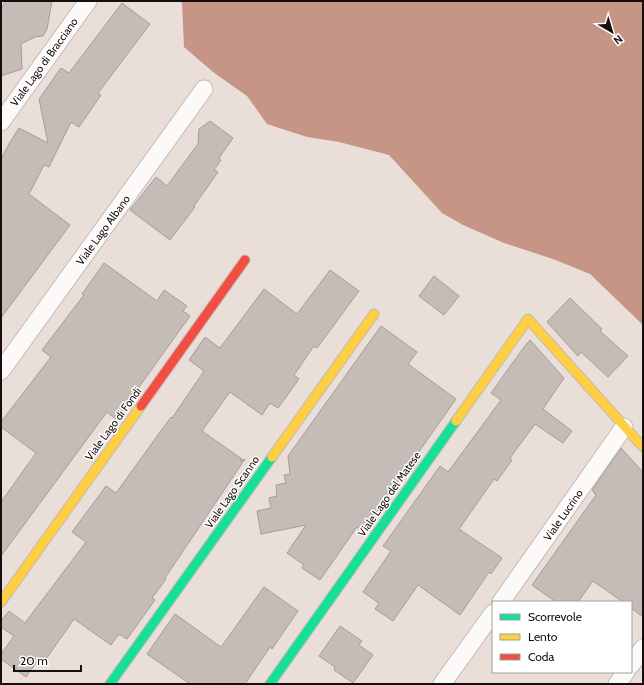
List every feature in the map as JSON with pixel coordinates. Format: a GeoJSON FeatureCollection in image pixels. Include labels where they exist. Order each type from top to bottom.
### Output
{"type":"FeatureCollection","features":[{"type":"Feature","properties":{"kind":"street","name":"Viale Lago di Bracciano"},"geometry":{"type":"LineString","coordinates":[[1,122],[88,1]]}},
{"type":"Feature","properties":{"kind":"street","name":"Viale Lago Albano"},"geometry":{"type":"LineString","coordinates":[[1,371],[204,89]]}},
{"type":"Feature","properties":{"kind":"street","name":"Viale Lago di Fondi"},"geometry":{"type":"LineString","coordinates":[[1,602],[245,260]]}},
{"type":"Feature","properties":{"kind":"street","name":"Viale Lago Scanno"},"geometry":{"type":"LineString","coordinates":[[110,684],[374,314]]}},
{"type":"Feature","properties":{"kind":"street","name":"Viale Lago del Matese"},"geometry":{"type":"LineString","coordinates":[[270,684],[528,319],[624,427]]}},
{"type":"Feature","properties":{"kind":"street"},"geometry":{"type":"LineString","coordinates":[[624,427],[643,447]]}},
{"type":"Feature","properties":{"kind":"street","name":"Viale Lucrino"},"geometry":{"type":"LineString","coordinates":[[501,601],[624,427]]}},
{"type":"Feature","properties":{"kind":"street"},"geometry":{"type":"LineString","coordinates":[[442,684],[492,614]]}},
{"type":"Feature","properties":{"kind":"street"},"geometry":{"type":"LineString","coordinates":[[632,664],[643,648]]}},
{"type":"Feature","properties":{"kind":"street"},"geometry":{"type":"LineString","coordinates":[[618,684],[625,673]]}},
{"type":"Feature","properties":{"kind":"shaded area"},"geometry":{"type":"Polygon","coordinates":[[[180,1],[643,1],[643,325],[590,274],[553,259],[504,243],[463,225],[442,213],[389,155],[339,142],[307,137],[267,124],[247,96],[213,72],[184,47],[182,3],[180,1]]]}},
{"type":"Feature","properties":{"kind":"building"},"geometry":{"type":"Polygon","coordinates":[[[6,1],[52,1],[47,29],[43,36],[35,37],[21,44],[22,69],[1,76],[1,8],[6,1]]]}},
{"type":"Feature","properties":{"kind":"building"},"geometry":{"type":"Polygon","coordinates":[[[122,3],[150,24],[98,93],[101,95],[79,127],[71,122],[49,167],[44,165],[29,194],[70,225],[1,318],[1,159],[19,128],[48,143],[39,99],[61,68],[69,73],[122,3]]]}},
{"type":"Feature","properties":{"kind":"building"},"geometry":{"type":"Polygon","coordinates":[[[210,121],[233,138],[219,158],[221,160],[214,170],[218,172],[194,206],[195,207],[170,240],[130,210],[156,177],[167,186],[198,144],[199,129],[210,121]]]}},
{"type":"Feature","properties":{"kind":"building"},"geometry":{"type":"Polygon","coordinates":[[[104,263],[157,301],[164,290],[187,306],[183,311],[190,316],[116,419],[107,412],[1,556],[1,502],[36,453],[1,427],[1,422],[51,357],[42,350],[84,295],[82,294],[104,263]]]}},
{"type":"Feature","properties":{"kind":"building"},"geometry":{"type":"Polygon","coordinates":[[[330,270],[359,291],[317,348],[314,346],[294,375],[299,379],[278,408],[270,403],[262,415],[230,392],[202,431],[242,459],[240,461],[245,459],[152,598],[155,600],[127,639],[119,634],[111,645],[74,619],[46,659],[41,656],[26,677],[1,659],[1,654],[14,636],[1,627],[1,621],[9,611],[25,623],[86,542],[72,532],[106,486],[116,493],[171,417],[172,418],[204,371],[189,360],[205,337],[220,348],[264,289],[297,314],[330,270]]]}},
{"type":"Feature","properties":{"kind":"building"},"geometry":{"type":"Polygon","coordinates":[[[434,276],[459,296],[444,315],[419,296],[434,276]]]}},
{"type":"Feature","properties":{"kind":"building"},"geometry":{"type":"Polygon","coordinates":[[[570,298],[602,329],[600,331],[628,356],[608,377],[581,352],[578,356],[547,322],[570,298]]]}},
{"type":"Feature","properties":{"kind":"building"},"geometry":{"type":"Polygon","coordinates":[[[381,326],[417,352],[408,364],[456,399],[363,531],[357,527],[320,580],[302,568],[304,565],[287,553],[306,525],[261,534],[257,511],[271,508],[269,498],[277,496],[276,485],[286,483],[284,475],[290,474],[288,456],[381,326]]]}},
{"type":"Feature","properties":{"kind":"building"},"geometry":{"type":"Polygon","coordinates":[[[530,340],[564,378],[543,409],[572,431],[563,443],[535,424],[510,458],[512,460],[497,481],[494,479],[459,529],[502,558],[491,574],[489,572],[460,615],[418,585],[393,621],[375,609],[379,603],[363,592],[391,551],[383,546],[440,466],[448,472],[501,400],[491,393],[530,340]]]}},
{"type":"Feature","properties":{"kind":"building"},"geometry":{"type":"Polygon","coordinates":[[[621,448],[643,472],[643,617],[632,609],[632,601],[622,601],[593,581],[579,601],[555,601],[532,585],[596,495],[592,490],[621,448]]]}},
{"type":"Feature","properties":{"kind":"building"},"geometry":{"type":"Polygon","coordinates":[[[264,587],[298,611],[272,649],[270,647],[245,684],[190,684],[147,654],[175,614],[221,647],[264,587]]]}},
{"type":"Feature","properties":{"kind":"building"},"geometry":{"type":"Polygon","coordinates":[[[340,626],[362,641],[359,645],[373,655],[353,683],[334,670],[335,667],[319,656],[340,626]]]}},
{"type":"Feature","properties":{"kind":"traffic: fast"},"geometry":{"type":"LineString","coordinates":[[270,684],[456,421]]}},
{"type":"Feature","properties":{"kind":"traffic: fast"},"geometry":{"type":"LineString","coordinates":[[110,684],[272,457]]}},
{"type":"Feature","properties":{"kind":"traffic: slow"},"geometry":{"type":"LineString","coordinates":[[272,457],[374,314]]}},
{"type":"Feature","properties":{"kind":"traffic: slow"},"geometry":{"type":"LineString","coordinates":[[456,421],[528,319],[643,447]]}},
{"type":"Feature","properties":{"kind":"traffic: slow"},"geometry":{"type":"LineString","coordinates":[[1,602],[141,406]]}},
{"type":"Feature","properties":{"kind":"traffic: jam"},"geometry":{"type":"LineString","coordinates":[[141,406],[245,260]]}}]}
